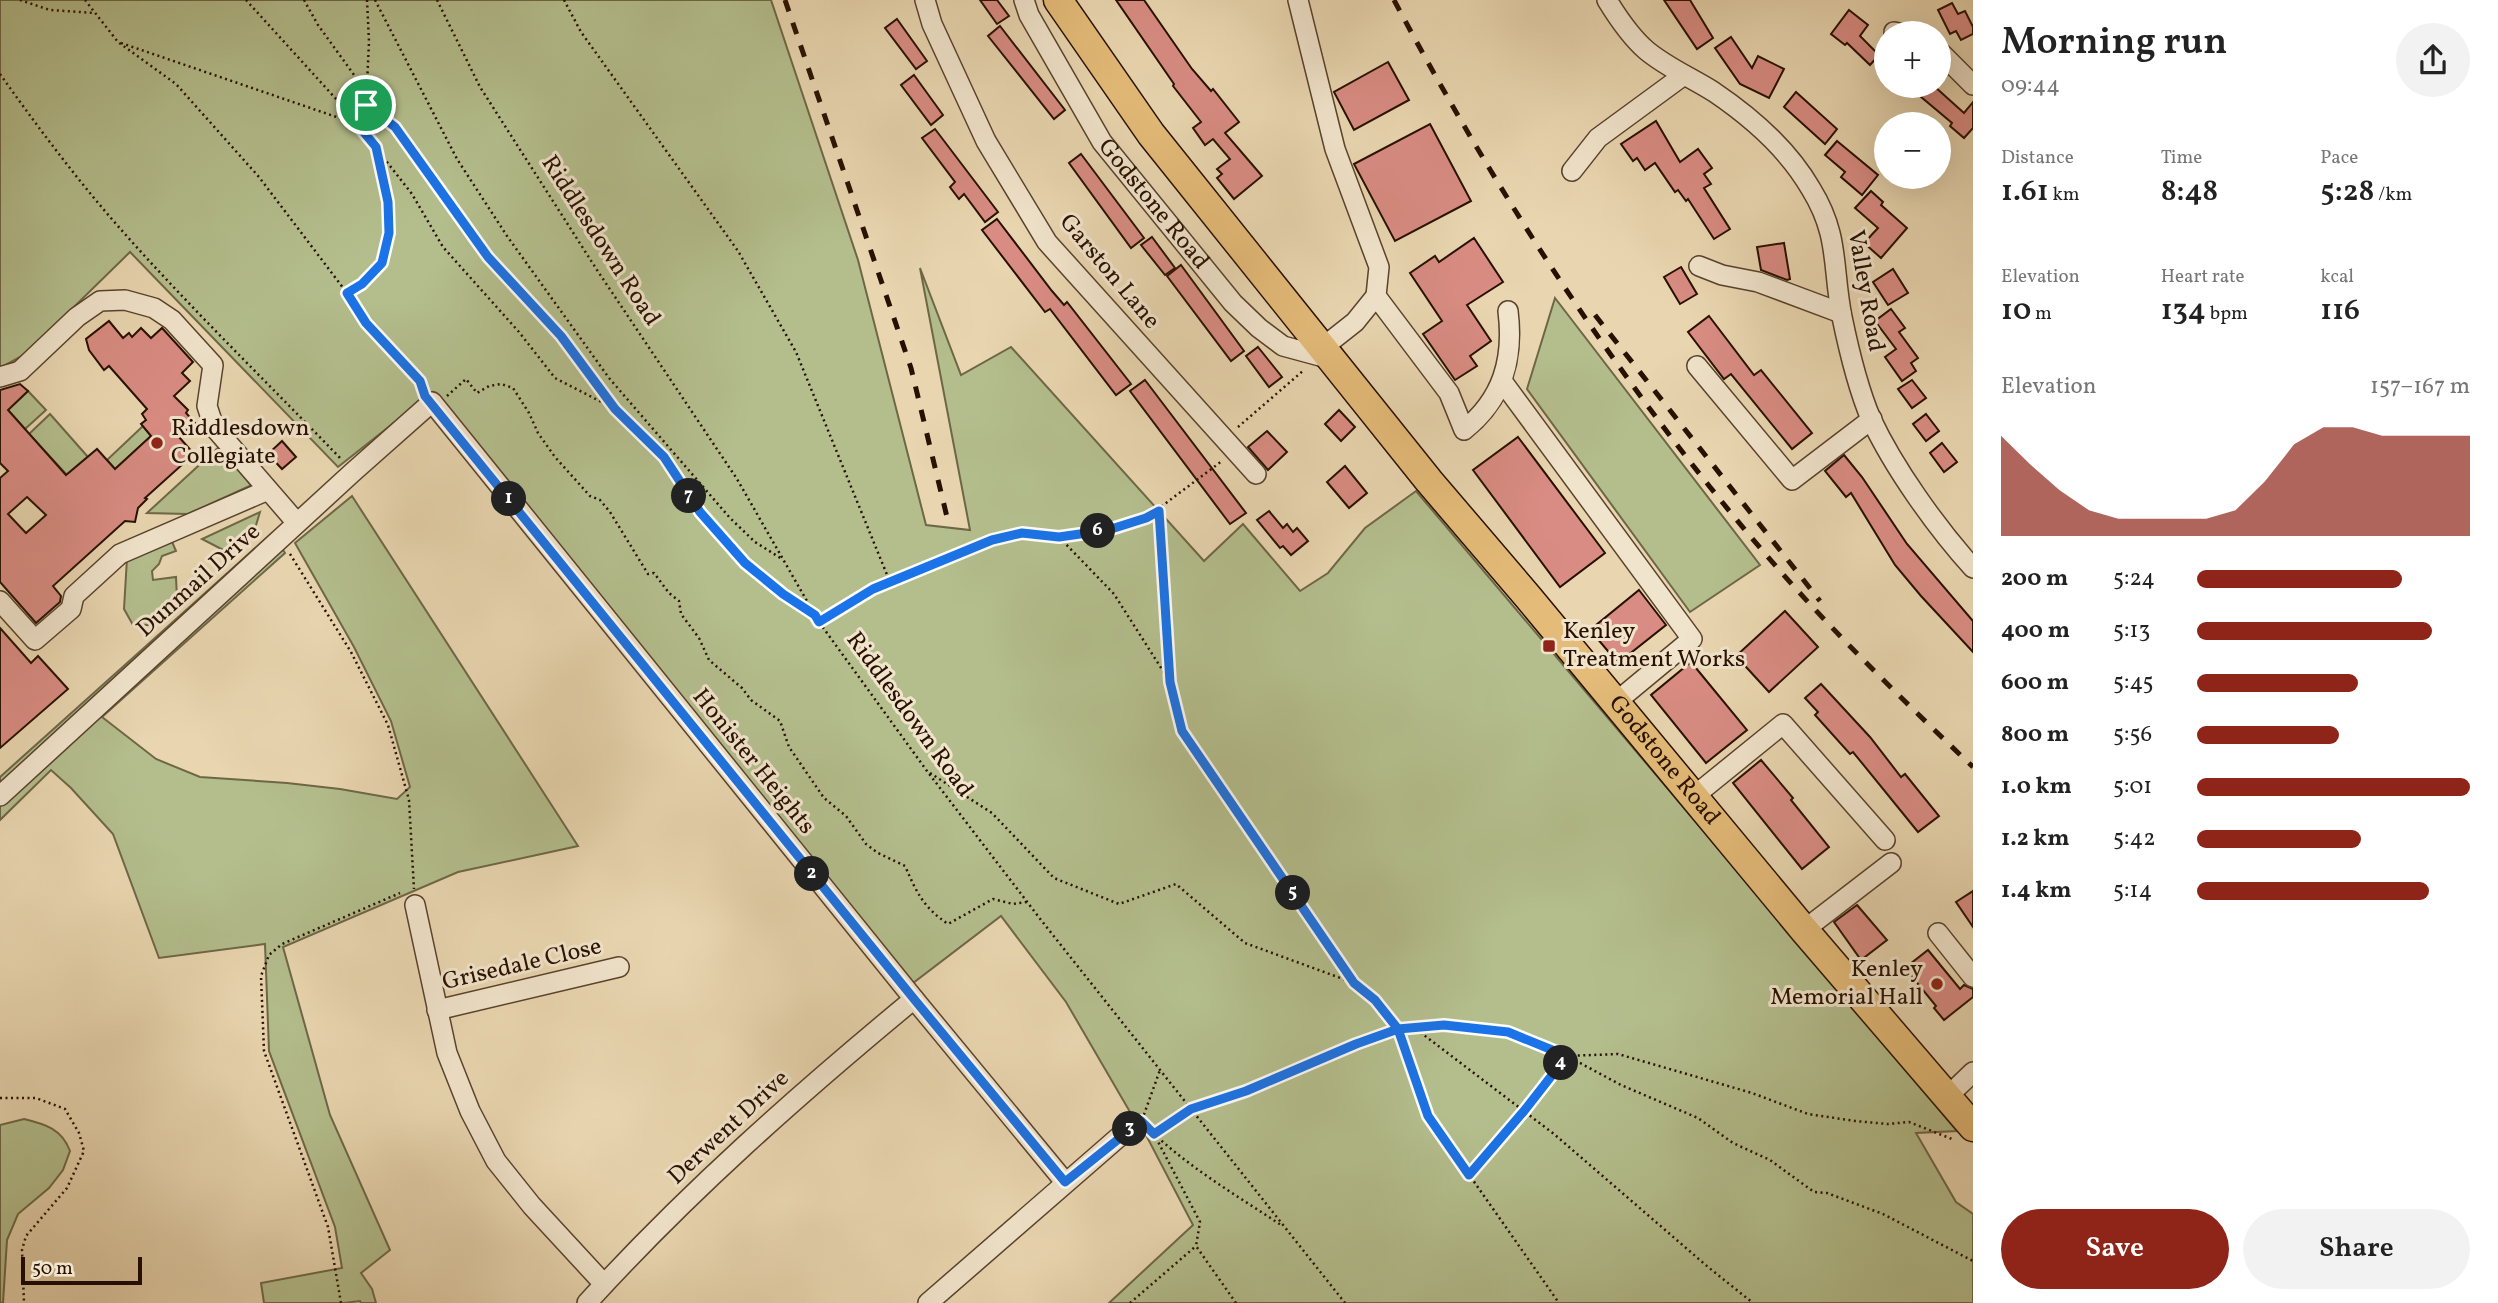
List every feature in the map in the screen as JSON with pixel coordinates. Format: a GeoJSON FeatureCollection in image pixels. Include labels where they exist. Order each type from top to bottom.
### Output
{"type":"FeatureCollection","features":[{"type":"Feature","properties":{"kind":"highway","name":"Godstone Road"},"geometry":{"type":"LineString","coordinates":[[1058,0],[1143,124],[1429,481],[1947,1097],[1963,1133]]}},
{"type":"Feature","properties":{"kind":"street","name":"Garston Lane"},"geometry":{"type":"LineString","coordinates":[[925,0],[932,24],[986,141],[1047,242],[1256,474]]}},
{"type":"Feature","properties":{"kind":"street","name":"Godstone Road"},"geometry":{"type":"LineString","coordinates":[[1024,0],[1029,15],[1102,142],[1233,303],[1258,328],[1283,346],[1327,354]]}},
{"type":"Feature","properties":{"kind":"street"},"geometry":{"type":"LineString","coordinates":[[1298,0],[1335,149],[1379,267],[1377,296],[1327,354]]}},
{"type":"Feature","properties":{"kind":"street","name":"Valley Road"},"geometry":{"type":"LineString","coordinates":[[1607,0],[1631,35],[1647,51],[1716,93],[1795,163],[1828,219],[1834,244],[1841,313],[1853,367],[1872,419],[1914,494],[1973,568]]}},
{"type":"Feature","properties":{"kind":"street"},"geometry":{"type":"LineString","coordinates":[[1951,64],[1973,85]]}},
{"type":"Feature","properties":{"kind":"street"},"geometry":{"type":"LineString","coordinates":[[1572,171],[1598,138],[1684,75]]}},
{"type":"Feature","properties":{"kind":"street"},"geometry":{"type":"LineString","coordinates":[[1699,266],[1722,275],[1758,282],[1841,313]]}},
{"type":"Feature","properties":{"kind":"street"},"geometry":{"type":"LineString","coordinates":[[1377,296],[1449,393],[1464,430],[1482,416],[1502,381],[1511,334],[1508,311]]}},
{"type":"Feature","properties":{"kind":"street"},"geometry":{"type":"LineString","coordinates":[[0,377],[20,371],[77,317],[100,301],[125,300],[155,308],[172,320],[213,365],[207,406],[214,427],[297,523]]}},
{"type":"Feature","properties":{"kind":"street"},"geometry":{"type":"LineString","coordinates":[[1697,366],[1792,480],[1872,419]]}},
{"type":"Feature","properties":{"kind":"street"},"geometry":{"type":"LineString","coordinates":[[1502,381],[1692,639],[1616,702]]}},
{"type":"Feature","properties":{"kind":"street","name":"Dunmail Drive"},"geometry":{"type":"LineString","coordinates":[[0,796],[353,472],[434,405]]}},
{"type":"Feature","properties":{"kind":"street","name":"Honister Heights"},"geometry":{"type":"LineString","coordinates":[[434,405],[1065,1182]]}},
{"type":"Feature","properties":{"kind":"street"},"geometry":{"type":"LineString","coordinates":[[0,601],[36,640],[71,609],[74,596],[120,554],[268,490]]}},
{"type":"Feature","properties":{"kind":"street"},"geometry":{"type":"LineString","coordinates":[[1693,797],[1783,724],[1885,840]]}},
{"type":"Feature","properties":{"kind":"street"},"geometry":{"type":"LineString","coordinates":[[1804,930],[1891,863]]}},
{"type":"Feature","properties":{"kind":"street"},"geometry":{"type":"LineString","coordinates":[[409,899],[452,1065],[470,1111],[496,1161],[532,1206],[604,1284]]}},
{"type":"Feature","properties":{"kind":"street"},"geometry":{"type":"LineString","coordinates":[[1938,933],[1973,977]]}},
{"type":"Feature","properties":{"kind":"street","name":"Grisedale Close"},"geometry":{"type":"LineString","coordinates":[[437,1010],[619,967]]}},
{"type":"Feature","properties":{"kind":"street","name":"Derwent Drive"},"geometry":{"type":"LineString","coordinates":[[587,1303],[690,1197],[810,1085],[914,999]]}},
{"type":"Feature","properties":{"kind":"street"},"geometry":{"type":"LineString","coordinates":[[1947,1097],[1973,1072]]}},
{"type":"Feature","properties":{"kind":"street"},"geometry":{"type":"LineString","coordinates":[[928,1303],[1120,1136]]}},
{"type":"Feature","properties":{"kind":"path"},"geometry":{"type":"LineString","coordinates":[[20,0],[50,10],[94,13]]}},
{"type":"Feature","properties":{"kind":"path"},"geometry":{"type":"LineString","coordinates":[[85,0],[118,42],[176,84],[259,177],[347,293],[366,323],[420,381],[425,396],[434,405],[466,379],[477,393],[489,386],[501,384],[513,388],[555,457],[590,496],[600,500],[619,523],[623,536],[648,574],[654,573],[678,601],[681,614],[699,638],[709,660],[742,688],[751,700],[780,721],[789,747],[824,798],[846,816],[866,844],[877,853],[905,866],[920,900],[948,925],[993,899],[1013,904],[1027,902]]}},
{"type":"Feature","properties":{"kind":"path"},"geometry":{"type":"LineString","coordinates":[[246,0],[376,147],[412,194],[443,247],[519,332],[555,379],[615,409]]}},
{"type":"Feature","properties":{"kind":"path"},"geometry":{"type":"LineString","coordinates":[[304,0],[318,25],[357,79],[366,105],[395,127],[488,257],[561,336],[615,409],[664,457],[700,512],[745,563],[783,594],[815,615]]}},
{"type":"Feature","properties":{"kind":"path"},"geometry":{"type":"LineString","coordinates":[[366,121],[369,42],[367,0]]}},
{"type":"Feature","properties":{"kind":"path"},"geometry":{"type":"LineString","coordinates":[[375,0],[457,159],[507,236],[609,378],[730,518],[755,542],[784,560]]}},
{"type":"Feature","properties":{"kind":"path","name":"Riddlesdown Road"},"geometry":{"type":"LineString","coordinates":[[437,0],[480,87],[597,270],[737,479],[819,622],[927,771],[1027,902],[1345,1303]]}},
{"type":"Feature","properties":{"kind":"path"},"geometry":{"type":"LineString","coordinates":[[564,0],[581,32],[738,251],[796,352],[890,582]]}},
{"type":"Feature","properties":{"kind":"path"},"geometry":{"type":"LineString","coordinates":[[118,42],[357,124],[387,121]]}},
{"type":"Feature","properties":{"kind":"path"},"geometry":{"type":"LineString","coordinates":[[0,74],[51,145],[117,225],[353,472]]}},
{"type":"Feature","properties":{"kind":"path"},"geometry":{"type":"LineString","coordinates":[[347,293],[362,284],[382,263],[387,248],[388,202],[376,147]]}},
{"type":"Feature","properties":{"kind":"path"},"geometry":{"type":"LineString","coordinates":[[819,622],[873,589],[992,540],[1022,533],[1059,537],[1108,530],[1146,518],[1159,511],[1230,445],[1289,383]]}},
{"type":"Feature","properties":{"kind":"path"},"geometry":{"type":"LineString","coordinates":[[1159,511],[1170,682],[1182,731],[1354,983],[1375,1000],[1398,1029],[1428,1116],[1559,1303]]}},
{"type":"Feature","properties":{"kind":"path"},"geometry":{"type":"LineString","coordinates":[[1059,537],[1114,594],[1170,682]]}},
{"type":"Feature","properties":{"kind":"path"},"geometry":{"type":"LineString","coordinates":[[280,541],[351,652],[388,725],[409,800],[409,899],[282,944],[269,954],[261,976],[264,1052],[328,1227],[341,1303]]}},
{"type":"Feature","properties":{"kind":"path"},"geometry":{"type":"LineString","coordinates":[[927,771],[992,813],[1054,878],[1119,904],[1176,884],[1245,943],[1354,983]]}},
{"type":"Feature","properties":{"kind":"path"},"geometry":{"type":"LineString","coordinates":[[1154,1134],[1191,1109],[1246,1091],[1398,1029],[1444,1025],[1508,1032],[1567,1056],[1621,1085],[1698,1118],[1733,1143],[1770,1160],[1814,1192],[1827,1193],[1883,1214],[1973,1261]]}},
{"type":"Feature","properties":{"kind":"path"},"geometry":{"type":"LineString","coordinates":[[1415,1028],[1554,1134],[1753,1303]]}},
{"type":"Feature","properties":{"kind":"path"},"geometry":{"type":"LineString","coordinates":[[1469,1175],[1567,1056],[1618,1054],[1752,1093],[1808,1114],[1888,1124],[1909,1122],[1963,1133]]}},
{"type":"Feature","properties":{"kind":"path"},"geometry":{"type":"LineString","coordinates":[[1120,1136],[1141,1121],[1160,1070]]}},
{"type":"Feature","properties":{"kind":"path"},"geometry":{"type":"LineString","coordinates":[[0,1098],[36,1098],[65,1109],[79,1133],[84,1151],[67,1188],[26,1236],[22,1250],[24,1303]]}},
{"type":"Feature","properties":{"kind":"path"},"geometry":{"type":"LineString","coordinates":[[1141,1121],[1194,1166],[1284,1227]]}},
{"type":"Feature","properties":{"kind":"path"},"geometry":{"type":"LineString","coordinates":[[1130,1303],[1196,1246],[1200,1222],[1154,1134]]}},
{"type":"Feature","properties":{"kind":"path"},"geometry":{"type":"LineString","coordinates":[[1196,1246],[1236,1303]]}},
{"type":"Feature","properties":{"kind":"green space"},"geometry":{"type":"Polygon","coordinates":[[[0,0],[771,0],[858,260],[926,525],[970,530],[920,268],[961,375],[1011,347],[1204,561],[1243,524],[1300,591],[1328,573],[1365,528],[1416,491],[1957,1131],[1916,1133],[1956,1202],[1973,1214],[1973,1303],[1109,1303],[1193,1225],[1146,1135],[1066,1002],[1001,916],[913,983],[433,392],[338,467],[130,252],[27,353],[0,368],[0,0]]]}},
{"type":"Feature","properties":{"kind":"green space"},"geometry":{"type":"Polygon","coordinates":[[[1555,298],[1760,565],[1690,612],[1527,389],[1555,298]]]}},
{"type":"Feature","properties":{"kind":"green space"},"geometry":{"type":"Polygon","coordinates":[[[28,391],[46,410],[25,429],[8,410],[28,391]]]}},
{"type":"Feature","properties":{"kind":"green space"},"geometry":{"type":"Polygon","coordinates":[[[50,414],[88,457],[67,475],[29,434],[50,414]]]}},
{"type":"Feature","properties":{"kind":"green space"},"geometry":{"type":"Polygon","coordinates":[[[143,426],[151,436],[115,469],[107,460],[143,426]]]}},
{"type":"Feature","properties":{"kind":"green space"},"geometry":{"type":"Polygon","coordinates":[[[220,446],[254,484],[188,514],[147,513],[220,446]]]}},
{"type":"Feature","properties":{"kind":"green space"},"geometry":{"type":"Polygon","coordinates":[[[352,496],[578,846],[458,872],[283,947],[330,1115],[390,1250],[361,1273],[372,1289],[376,1303],[264,1303],[261,1283],[342,1268],[335,1227],[269,1051],[265,944],[159,958],[113,834],[51,770],[0,820],[0,777],[272,533],[285,553],[102,717],[156,759],[200,777],[287,783],[397,799],[410,787],[391,721],[354,647],[295,543],[352,496]]]}},
{"type":"Feature","properties":{"kind":"green space"},"geometry":{"type":"Polygon","coordinates":[[[260,512],[253,535],[229,553],[202,539],[260,512]]]}},
{"type":"Feature","properties":{"kind":"green space"},"geometry":{"type":"Polygon","coordinates":[[[170,537],[176,551],[162,556],[152,571],[153,580],[176,577],[177,599],[152,625],[133,625],[124,609],[127,558],[170,537]]]}},
{"type":"Feature","properties":{"kind":"green space"},"geometry":{"type":"Polygon","coordinates":[[[24,1119],[52,1129],[62,1137],[70,1151],[63,1170],[49,1188],[18,1214],[7,1240],[3,1303],[0,1303],[0,1125],[24,1119]]]}},
{"type":"Feature","properties":{"kind":"building"},"geometry":{"type":"Polygon","coordinates":[[[980,0],[997,0],[1009,16],[997,24],[980,0]]]}},
{"type":"Feature","properties":{"kind":"building"},"geometry":{"type":"Polygon","coordinates":[[[1116,0],[1144,0],[1192,69],[1211,91],[1213,89],[1239,122],[1225,133],[1262,176],[1234,199],[1217,178],[1222,174],[1217,169],[1230,159],[1213,139],[1205,145],[1193,128],[1201,122],[1173,86],[1116,0]]]}},
{"type":"Feature","properties":{"kind":"building"},"geometry":{"type":"Polygon","coordinates":[[[1664,0],[1690,0],[1713,38],[1697,49],[1664,0]]]}},
{"type":"Feature","properties":{"kind":"building"},"geometry":{"type":"Polygon","coordinates":[[[1952,3],[1958,14],[1965,11],[1973,27],[1973,34],[1961,40],[1956,31],[1951,34],[1951,21],[1944,21],[1938,10],[1952,3]]]}},
{"type":"Feature","properties":{"kind":"building"},"geometry":{"type":"Polygon","coordinates":[[[1849,10],[1868,25],[1860,36],[1874,50],[1874,61],[1870,65],[1847,43],[1845,45],[1831,34],[1849,10]]]}},
{"type":"Feature","properties":{"kind":"building"},"geometry":{"type":"Polygon","coordinates":[[[897,19],[927,61],[916,69],[885,28],[897,19]]]}},
{"type":"Feature","properties":{"kind":"building"},"geometry":{"type":"Polygon","coordinates":[[[1000,26],[1065,110],[1054,119],[988,36],[1000,26]]]}},
{"type":"Feature","properties":{"kind":"building"},"geometry":{"type":"Polygon","coordinates":[[[1731,37],[1752,68],[1758,56],[1784,69],[1769,98],[1740,84],[1715,48],[1731,37]]]}},
{"type":"Feature","properties":{"kind":"building"},"geometry":{"type":"Polygon","coordinates":[[[1388,62],[1409,100],[1354,130],[1334,92],[1388,62]]]}},
{"type":"Feature","properties":{"kind":"building"},"geometry":{"type":"Polygon","coordinates":[[[914,75],[943,115],[931,125],[901,85],[914,75]]]}},
{"type":"Feature","properties":{"kind":"building"},"geometry":{"type":"Polygon","coordinates":[[[1796,92],[1837,129],[1825,144],[1784,107],[1796,92]]]}},
{"type":"Feature","properties":{"kind":"building"},"geometry":{"type":"Polygon","coordinates":[[[1922,98],[1947,98],[1964,113],[1973,102],[1973,128],[1964,138],[1951,127],[1951,112],[1939,112],[1922,98]]]}},
{"type":"Feature","properties":{"kind":"building"},"geometry":{"type":"Polygon","coordinates":[[[1656,121],[1680,162],[1698,149],[1712,168],[1704,174],[1711,184],[1704,188],[1730,229],[1714,239],[1688,199],[1686,201],[1678,190],[1675,192],[1655,163],[1645,170],[1637,158],[1633,161],[1621,144],[1656,121]]]}},
{"type":"Feature","properties":{"kind":"building"},"geometry":{"type":"Polygon","coordinates":[[[1430,124],[1471,201],[1395,241],[1354,164],[1430,124]]]}},
{"type":"Feature","properties":{"kind":"building"},"geometry":{"type":"Polygon","coordinates":[[[935,129],[998,212],[985,222],[964,194],[959,199],[950,187],[955,182],[922,138],[935,129]]]}},
{"type":"Feature","properties":{"kind":"building"},"geometry":{"type":"Polygon","coordinates":[[[1837,141],[1874,172],[1874,180],[1862,195],[1841,177],[1845,172],[1825,155],[1837,141]]]}},
{"type":"Feature","properties":{"kind":"building"},"geometry":{"type":"Polygon","coordinates":[[[1081,154],[1144,238],[1131,248],[1069,163],[1081,154]]]}},
{"type":"Feature","properties":{"kind":"building"},"geometry":{"type":"Polygon","coordinates":[[[1871,191],[1883,202],[1881,205],[1907,228],[1881,258],[1864,243],[1878,228],[1855,208],[1871,191]]]}},
{"type":"Feature","properties":{"kind":"building"},"geometry":{"type":"Polygon","coordinates":[[[997,219],[1052,291],[1064,305],[1067,302],[1131,384],[1116,395],[1050,309],[1045,312],[982,230],[997,219]]]}},
{"type":"Feature","properties":{"kind":"building"},"geometry":{"type":"Polygon","coordinates":[[[1152,237],[1175,268],[1165,275],[1141,245],[1152,237]]]}},
{"type":"Feature","properties":{"kind":"building"},"geometry":{"type":"Polygon","coordinates":[[[1474,238],[1503,282],[1467,305],[1491,341],[1470,356],[1477,366],[1455,380],[1423,334],[1442,321],[1410,273],[1435,256],[1439,262],[1474,238]]]}},
{"type":"Feature","properties":{"kind":"building"},"geometry":{"type":"Polygon","coordinates":[[[1784,243],[1790,279],[1787,280],[1761,270],[1757,247],[1784,243]]]}},
{"type":"Feature","properties":{"kind":"building"},"geometry":{"type":"Polygon","coordinates":[[[1181,265],[1244,351],[1231,361],[1167,276],[1181,265]]]}},
{"type":"Feature","properties":{"kind":"building"},"geometry":{"type":"Polygon","coordinates":[[[1681,267],[1697,294],[1680,304],[1664,277],[1681,267]]]}},
{"type":"Feature","properties":{"kind":"building"},"geometry":{"type":"Polygon","coordinates":[[[1893,269],[1908,293],[1888,305],[1873,282],[1893,269]]]}},
{"type":"Feature","properties":{"kind":"building"},"geometry":{"type":"Polygon","coordinates":[[[1891,309],[1905,328],[1899,332],[1918,358],[1911,363],[1916,371],[1902,381],[1885,357],[1896,349],[1875,321],[1891,309]]]}},
{"type":"Feature","properties":{"kind":"building"},"geometry":{"type":"Polygon","coordinates":[[[1709,316],[1754,375],[1761,370],[1812,433],[1792,449],[1731,374],[1724,379],[1688,332],[1709,316]]]}},
{"type":"Feature","properties":{"kind":"building","name":"Riddlesdown Collegiate"},"geometry":{"type":"Polygon","coordinates":[[[109,321],[123,338],[129,333],[132,337],[141,328],[151,338],[162,328],[193,362],[182,373],[190,381],[174,396],[188,410],[186,413],[195,423],[179,437],[194,454],[145,498],[147,499],[138,508],[135,522],[125,521],[53,586],[61,596],[60,602],[36,623],[0,582],[0,478],[8,471],[0,463],[0,390],[20,384],[28,391],[8,410],[66,475],[97,449],[115,469],[151,436],[141,424],[146,420],[142,414],[147,409],[109,366],[104,370],[89,350],[86,339],[109,321]],[[27,497],[8,514],[26,533],[46,515],[27,497]]]}},
{"type":"Feature","properties":{"kind":"building"},"geometry":{"type":"Polygon","coordinates":[[[1258,347],[1282,377],[1269,387],[1246,356],[1258,347]]]}},
{"type":"Feature","properties":{"kind":"building"},"geometry":{"type":"Polygon","coordinates":[[[1145,380],[1246,513],[1230,524],[1130,391],[1145,380]]]}},
{"type":"Feature","properties":{"kind":"building"},"geometry":{"type":"Polygon","coordinates":[[[1912,380],[1926,398],[1912,408],[1898,389],[1912,380]]]}},
{"type":"Feature","properties":{"kind":"building"},"geometry":{"type":"Polygon","coordinates":[[[1339,410],[1355,427],[1341,441],[1325,424],[1339,410]]]}},
{"type":"Feature","properties":{"kind":"building"},"geometry":{"type":"Polygon","coordinates":[[[1926,414],[1939,431],[1926,441],[1913,424],[1926,414]]]}},
{"type":"Feature","properties":{"kind":"building"},"geometry":{"type":"Polygon","coordinates":[[[1267,431],[1287,452],[1268,470],[1248,447],[1267,431]]]}},
{"type":"Feature","properties":{"kind":"building"},"geometry":{"type":"Polygon","coordinates":[[[1518,437],[1605,553],[1560,587],[1473,470],[1518,437]]]}},
{"type":"Feature","properties":{"kind":"building"},"geometry":{"type":"Polygon","coordinates":[[[282,441],[296,457],[282,469],[268,454],[282,441]]]}},
{"type":"Feature","properties":{"kind":"building"},"geometry":{"type":"Polygon","coordinates":[[[1942,443],[1957,462],[1944,472],[1930,453],[1942,443]]]}},
{"type":"Feature","properties":{"kind":"building"},"geometry":{"type":"Polygon","coordinates":[[[1844,455],[1907,544],[1973,621],[1973,652],[1895,565],[1851,493],[1846,497],[1825,471],[1844,455]]]}},
{"type":"Feature","properties":{"kind":"building"},"geometry":{"type":"Polygon","coordinates":[[[1345,466],[1367,493],[1349,508],[1327,482],[1345,466]]]}},
{"type":"Feature","properties":{"kind":"building"},"geometry":{"type":"Polygon","coordinates":[[[1269,511],[1283,528],[1287,524],[1293,532],[1297,528],[1308,541],[1291,555],[1283,546],[1280,548],[1257,520],[1269,511]]]}},
{"type":"Feature","properties":{"kind":"building"},"geometry":{"type":"Polygon","coordinates":[[[1639,590],[1666,625],[1618,663],[1590,630],[1639,590]]]}},
{"type":"Feature","properties":{"kind":"building"},"geometry":{"type":"Polygon","coordinates":[[[1785,611],[1818,647],[1769,692],[1736,656],[1785,611]]]}},
{"type":"Feature","properties":{"kind":"building"},"geometry":{"type":"Polygon","coordinates":[[[0,628],[31,663],[38,656],[68,689],[0,748],[0,628]]]}},
{"type":"Feature","properties":{"kind":"building"},"geometry":{"type":"Polygon","coordinates":[[[1691,662],[1747,730],[1706,763],[1651,695],[1691,662]]]}},
{"type":"Feature","properties":{"kind":"building"},"geometry":{"type":"Polygon","coordinates":[[[1821,684],[1870,737],[1901,777],[1905,774],[1939,816],[1918,832],[1853,752],[1850,754],[1815,715],[1818,712],[1805,698],[1821,684]]]}},
{"type":"Feature","properties":{"kind":"building"},"geometry":{"type":"Polygon","coordinates":[[[1761,760],[1829,847],[1802,869],[1733,783],[1761,760]]]}},
{"type":"Feature","properties":{"kind":"building"},"geometry":{"type":"Polygon","coordinates":[[[1973,891],[1973,927],[1956,902],[1973,891]]]}},
{"type":"Feature","properties":{"kind":"building"},"geometry":{"type":"Polygon","coordinates":[[[1857,905],[1887,940],[1861,960],[1834,922],[1857,905]]]}},
{"type":"Feature","properties":{"kind":"building","name":"Kenley Memorial Hall"},"geometry":{"type":"Polygon","coordinates":[[[1928,950],[1960,989],[1964,985],[1973,989],[1973,997],[1944,1020],[1905,968],[1928,950]]]}},
{"type":"Feature","properties":{"kind":"railway"},"geometry":{"type":"LineString","coordinates":[[785,0],[911,368],[947,517]]}},
{"type":"Feature","properties":{"kind":"railway"},"geometry":{"type":"LineString","coordinates":[[1394,0],[1435,76],[1524,224],[1620,368],[1672,438],[1781,572],[1875,671],[1973,767]]}},
{"type":"Feature","properties":{"kind":"railway"},"geometry":{"type":"LineString","coordinates":[[1595,315],[1820,601]]}},
{"type":"Feature","properties":{"kind":"place","name":"Riddlesdown Collegiate"},"geometry":{"type":"Point","coordinates":[157,443]}},
{"type":"Feature","properties":{"kind":"place","name":"Kenley Treatment Works"},"geometry":{"type":"Point","coordinates":[1549,646]}},
{"type":"Feature","properties":{"kind":"place","name":"Kenley Memorial Hall"},"geometry":{"type":"Point","coordinates":[1937,984]}},
{"type":"Feature","properties":{"kind":"route"},"geometry":{"type":"LineString","coordinates":[[366,105],[366,121],[357,124],[376,147],[388,202],[389,233],[382,263],[362,284],[347,293],[366,323],[420,381],[425,396],[1065,1182],[1141,1121],[1154,1134],[1191,1109],[1246,1091],[1398,1029],[1444,1025],[1508,1032],[1567,1056],[1469,1175],[1428,1116],[1413,1066],[1398,1029],[1375,1000],[1354,983],[1182,731],[1170,682],[1159,511],[1136,522],[1108,530],[1059,537],[1022,533],[992,540],[873,589],[819,622],[815,615],[783,594],[745,563],[700,512],[664,457],[615,409],[561,336],[488,257],[395,127],[366,105]]}}]}
